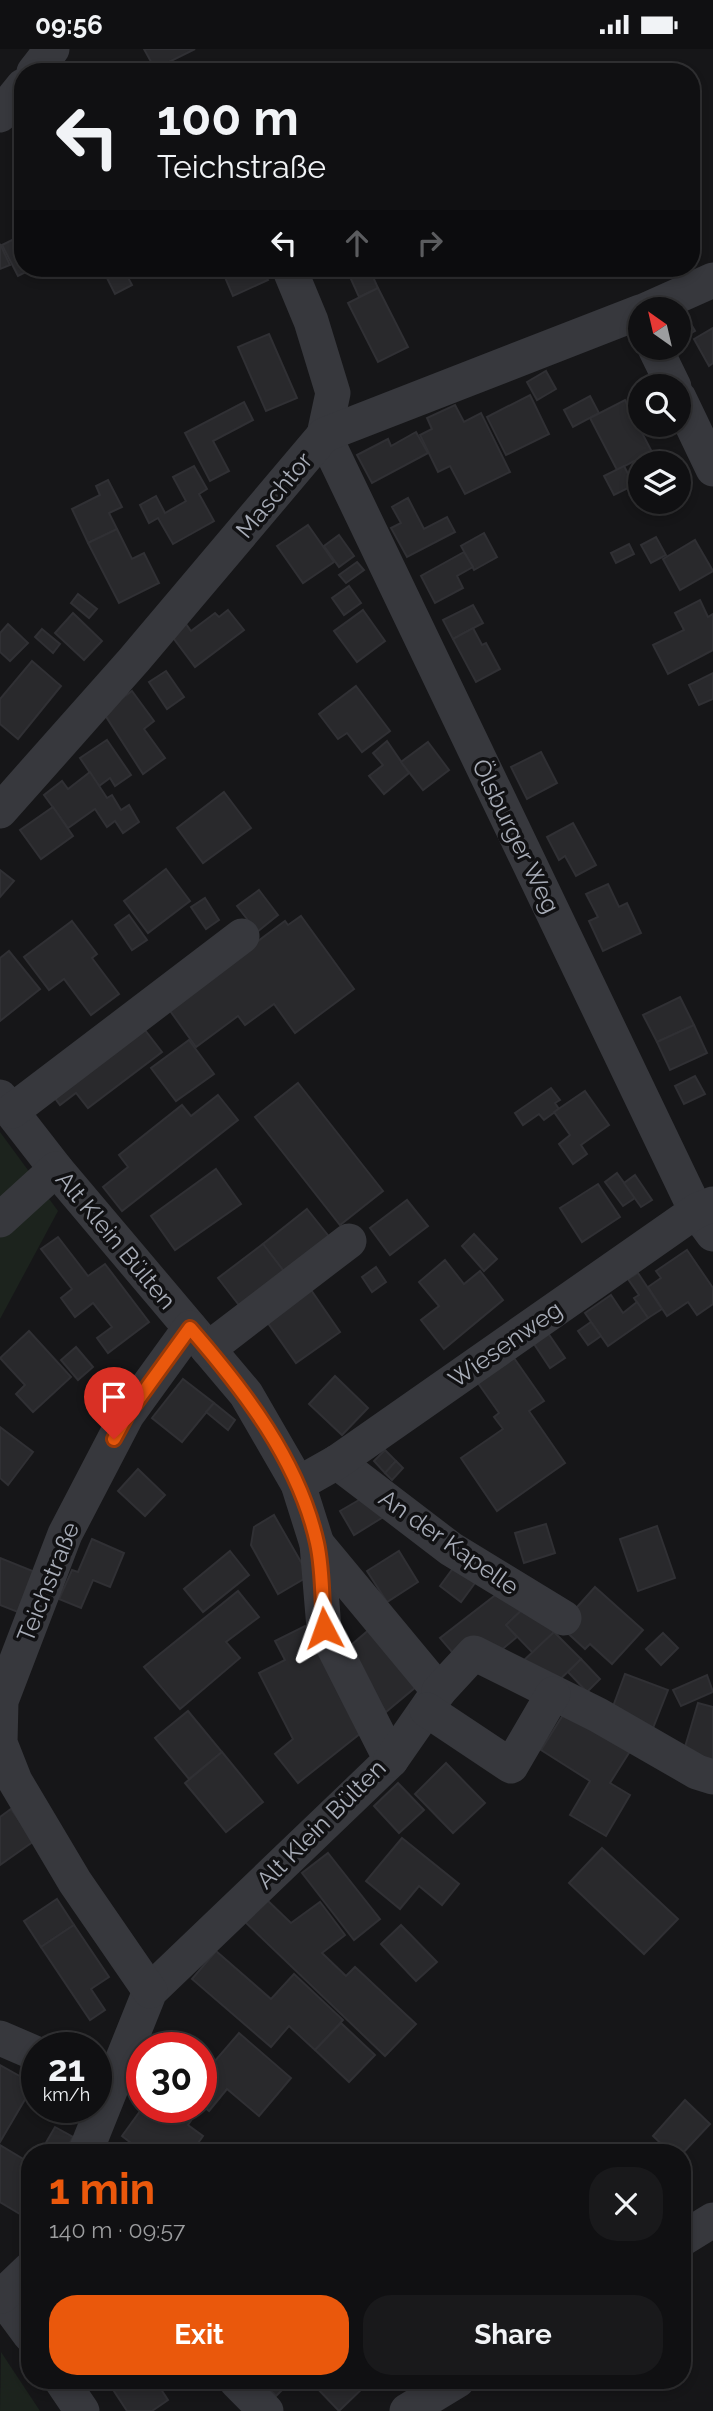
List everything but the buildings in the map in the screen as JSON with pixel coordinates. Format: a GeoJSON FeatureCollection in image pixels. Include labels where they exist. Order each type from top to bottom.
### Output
{"type":"FeatureCollection","features":[{"type":"Feature","properties":{"kind":"street"},"geometry":{"type":"LineString","coordinates":[[41,63],[52,49]]}},
{"type":"Feature","properties":{"kind":"street"},"geometry":{"type":"LineString","coordinates":[[0,115],[14,97]]}},
{"type":"Feature","properties":{"kind":"street"},"geometry":{"type":"LineString","coordinates":[[293,277],[311,321],[333,393],[324,435]]}},
{"type":"Feature","properties":{"kind":"street","name":"Maschtor"},"geometry":{"type":"LineString","coordinates":[[676,297],[713,280]]}},
{"type":"Feature","properties":{"kind":"street","name":"Maschtor"},"geometry":{"type":"LineString","coordinates":[[0,811],[134,660],[324,435],[628,318]]}},
{"type":"Feature","properties":{"kind":"street"},"geometry":{"type":"LineString","coordinates":[[691,423],[713,469]]}},
{"type":"Feature","properties":{"kind":"street","name":"Ölsburger Weg"},"geometry":{"type":"LineString","coordinates":[[324,435],[707,1217]]}},
{"type":"Feature","properties":{"kind":"street"},"geometry":{"type":"LineString","coordinates":[[6,1104],[242,936]]}},
{"type":"Feature","properties":{"kind":"street","name":"Alt Klein Bülten"},"geometry":{"type":"LineString","coordinates":[[6,1104],[56,1169],[246,1394],[298,1484],[317,1544],[324,1628],[391,1761],[150,1991],[112,2068]]}},
{"type":"Feature","properties":{"kind":"street"},"geometry":{"type":"LineString","coordinates":[[0,1220],[56,1169]]}},
{"type":"Feature","properties":{"kind":"street","name":"Wiesenweg"},"geometry":{"type":"LineString","coordinates":[[298,1484],[337,1462],[707,1217]]}},
{"type":"Feature","properties":{"kind":"street","name":"Teichstraße"},"geometry":{"type":"LineString","coordinates":[[150,1991],[75,1882],[15,1781],[0,1743],[1,1700],[65,1534],[127,1415],[199,1338],[349,1241]]}},
{"type":"Feature","properties":{"kind":"street","name":"An der Kapelle"},"geometry":{"type":"LineString","coordinates":[[337,1462],[451,1549],[564,1618]]}},
{"type":"Feature","properties":{"kind":"street"},"geometry":{"type":"LineString","coordinates":[[317,1544],[433,1701],[511,1766],[553,1694]]}},
{"type":"Feature","properties":{"kind":"street"},"geometry":{"type":"LineString","coordinates":[[391,1761],[433,1701],[474,1653],[598,1715],[697,1772],[713,1777]]}},
{"type":"Feature","properties":{"kind":"street"},"geometry":{"type":"LineString","coordinates":[[0,2038],[21,2047]]}},
{"type":"Feature","properties":{"kind":"street","name":"Alt Klein Bülten"},"geometry":{"type":"LineString","coordinates":[[88,2144],[93,2123]]}},
{"type":"Feature","properties":{"kind":"street"},"geometry":{"type":"LineString","coordinates":[[691,2233],[713,2220]]}},
{"type":"Feature","properties":{"kind":"street"},"geometry":{"type":"LineString","coordinates":[[18,2335],[1,2295],[21,2277]]}},
{"type":"Feature","properties":{"kind":"street"},"geometry":{"type":"LineString","coordinates":[[67,2389],[82,2411]]}},
{"type":"Feature","properties":{"kind":"street"},"geometry":{"type":"LineString","coordinates":[[244,2389],[266,2411]]}},
{"type":"Feature","properties":{"kind":"street"},"geometry":{"type":"LineString","coordinates":[[407,2411],[443,2389]]}},
{"type":"Feature","properties":{"kind":"shaded area"},"geometry":{"type":"Polygon","coordinates":[[[0,1132],[58,1211],[0,1319],[0,1132]]]}},
{"type":"Feature","properties":{"kind":"shaded area"},"geometry":{"type":"Polygon","coordinates":[[[1,2352],[21,2382],[21,2389],[25,2389],[40,2411],[0,2411],[1,2352]]]}},
{"type":"Feature","properties":{"kind":"route"},"geometry":{"type":"LineString","coordinates":[[114,1439],[127,1415],[190,1328],[246,1394],[298,1484],[317,1544],[324,1628]]}}]}
